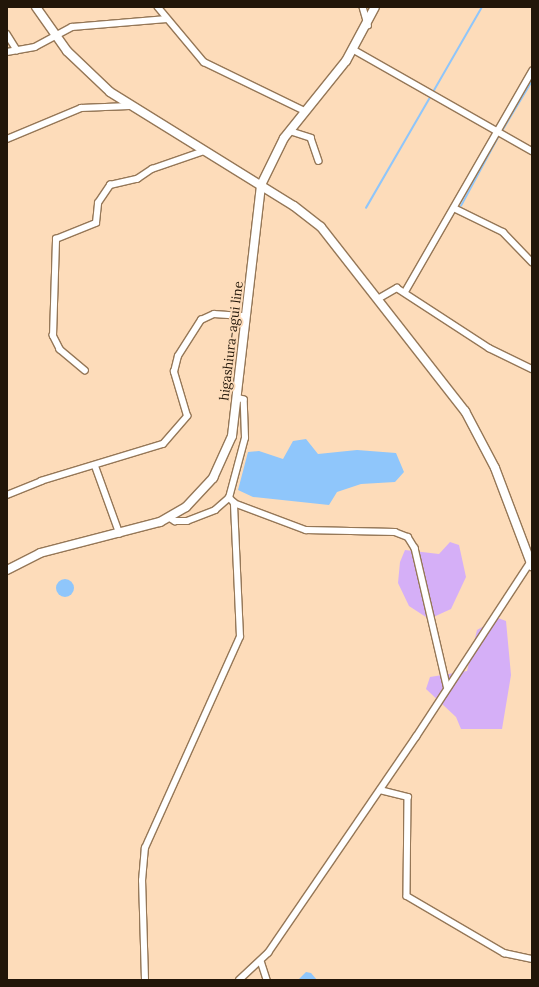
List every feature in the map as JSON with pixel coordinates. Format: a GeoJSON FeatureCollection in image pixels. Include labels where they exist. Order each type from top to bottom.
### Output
{"type":"FeatureCollection","features":[{"type":"Feature","properties":{"kind":"street"},"geometry":{"type":"LineString","coordinates":[[36,7],[56,36],[77,62],[129,106],[204,150],[261,186],[321,227],[450,390],[479,434],[531,562],[447,686],[380,790],[261,961],[239,980]]}},
{"type":"Feature","properties":{"kind":"street"},"geometry":{"type":"LineString","coordinates":[[158,7],[204,62],[305,111]]}},
{"type":"Feature","properties":{"kind":"street"},"geometry":{"type":"LineString","coordinates":[[363,7],[363,19],[368,26]]}},
{"type":"Feature","properties":{"kind":"street","name":"higashiura-agui line"},"geometry":{"type":"LineString","coordinates":[[7,570],[40,553],[120,534],[170,518],[195,499],[214,478],[232,436],[261,186],[290,130],[354,50],[368,26],[375,7]]}},
{"type":"Feature","properties":{"kind":"street"},"geometry":{"type":"LineString","coordinates":[[7,52],[35,47],[72,27],[167,19]]}},
{"type":"Feature","properties":{"kind":"street"},"geometry":{"type":"LineString","coordinates":[[7,34],[17,50]]}},
{"type":"Feature","properties":{"kind":"street"},"geometry":{"type":"LineString","coordinates":[[354,50],[532,150]]}},
{"type":"Feature","properties":{"kind":"street"},"geometry":{"type":"LineString","coordinates":[[405,292],[532,71]]}},
{"type":"Feature","properties":{"kind":"street"},"geometry":{"type":"LineString","coordinates":[[7,139],[81,108],[129,106]]}},
{"type":"Feature","properties":{"kind":"street"},"geometry":{"type":"LineString","coordinates":[[290,130],[312,138],[319,161]]}},
{"type":"Feature","properties":{"kind":"street"},"geometry":{"type":"LineString","coordinates":[[85,371],[60,350],[54,336],[56,239],[96,223],[98,203],[110,185],[137,179],[152,169],[204,150]]}},
{"type":"Feature","properties":{"kind":"street"},"geometry":{"type":"LineString","coordinates":[[454,208],[503,232],[532,262]]}},
{"type":"Feature","properties":{"kind":"street"},"geometry":{"type":"LineString","coordinates":[[378,299],[392,287],[405,292],[489,348],[532,369]]}},
{"type":"Feature","properties":{"kind":"street"},"geometry":{"type":"LineString","coordinates":[[7,495],[166,441],[187,416],[174,372],[178,356],[201,320],[214,314],[246,316]]}},
{"type":"Feature","properties":{"kind":"street"},"geometry":{"type":"LineString","coordinates":[[170,518],[175,522],[187,521],[215,510],[229,498],[245,438],[244,400],[237,398]]}},
{"type":"Feature","properties":{"kind":"street"},"geometry":{"type":"LineString","coordinates":[[95,465],[120,534]]}},
{"type":"Feature","properties":{"kind":"street"},"geometry":{"type":"LineString","coordinates":[[229,498],[234,503],[306,530],[395,532],[408,537],[415,548],[447,686]]}},
{"type":"Feature","properties":{"kind":"street"},"geometry":{"type":"LineString","coordinates":[[145,980],[145,848],[240,637],[234,503]]}},
{"type":"Feature","properties":{"kind":"street"},"geometry":{"type":"LineString","coordinates":[[380,790],[408,797],[407,896],[504,953],[532,960]]}},
{"type":"Feature","properties":{"kind":"street"},"geometry":{"type":"LineString","coordinates":[[261,961],[267,980]]}},
{"type":"Feature","properties":{"kind":"shaded area"},"geometry":{"type":"Polygon","coordinates":[[[450,542],[459,545],[466,577],[451,609],[429,619],[409,606],[398,583],[400,562],[405,550],[439,554],[450,542]]]}},
{"type":"Feature","properties":{"kind":"shaded area"},"geometry":{"type":"Polygon","coordinates":[[[498,618],[506,621],[511,675],[502,729],[461,729],[456,717],[426,689],[430,677],[467,671],[477,630],[498,618]]]}},
{"type":"Feature","properties":{"kind":"water"},"geometry":{"type":"Polygon","coordinates":[[[306,439],[318,454],[357,450],[396,453],[404,472],[395,482],[361,484],[337,492],[329,505],[253,497],[238,490],[248,452],[259,451],[283,459],[293,441],[306,439]]]}},
{"type":"Feature","properties":{"kind":"water"},"geometry":{"type":"Polygon","coordinates":[[[65,579],[71,582],[74,588],[71,594],[65,597],[59,594],[56,588],[59,582],[65,579]]]}},
{"type":"Feature","properties":{"kind":"water"},"geometry":{"type":"Polygon","coordinates":[[[306,972],[311,973],[317,980],[298,980],[306,972]]]}},
{"type":"Feature","properties":{"kind":"waterway"},"geometry":{"type":"LineString","coordinates":[[433,92],[482,7]]}},
{"type":"Feature","properties":{"kind":"waterway"},"geometry":{"type":"LineString","coordinates":[[502,131],[532,81]]}},
{"type":"Feature","properties":{"kind":"waterway"},"geometry":{"type":"LineString","coordinates":[[366,208],[431,96]]}},
{"type":"Feature","properties":{"kind":"waterway"},"geometry":{"type":"LineString","coordinates":[[461,206],[500,134]]}}]}
